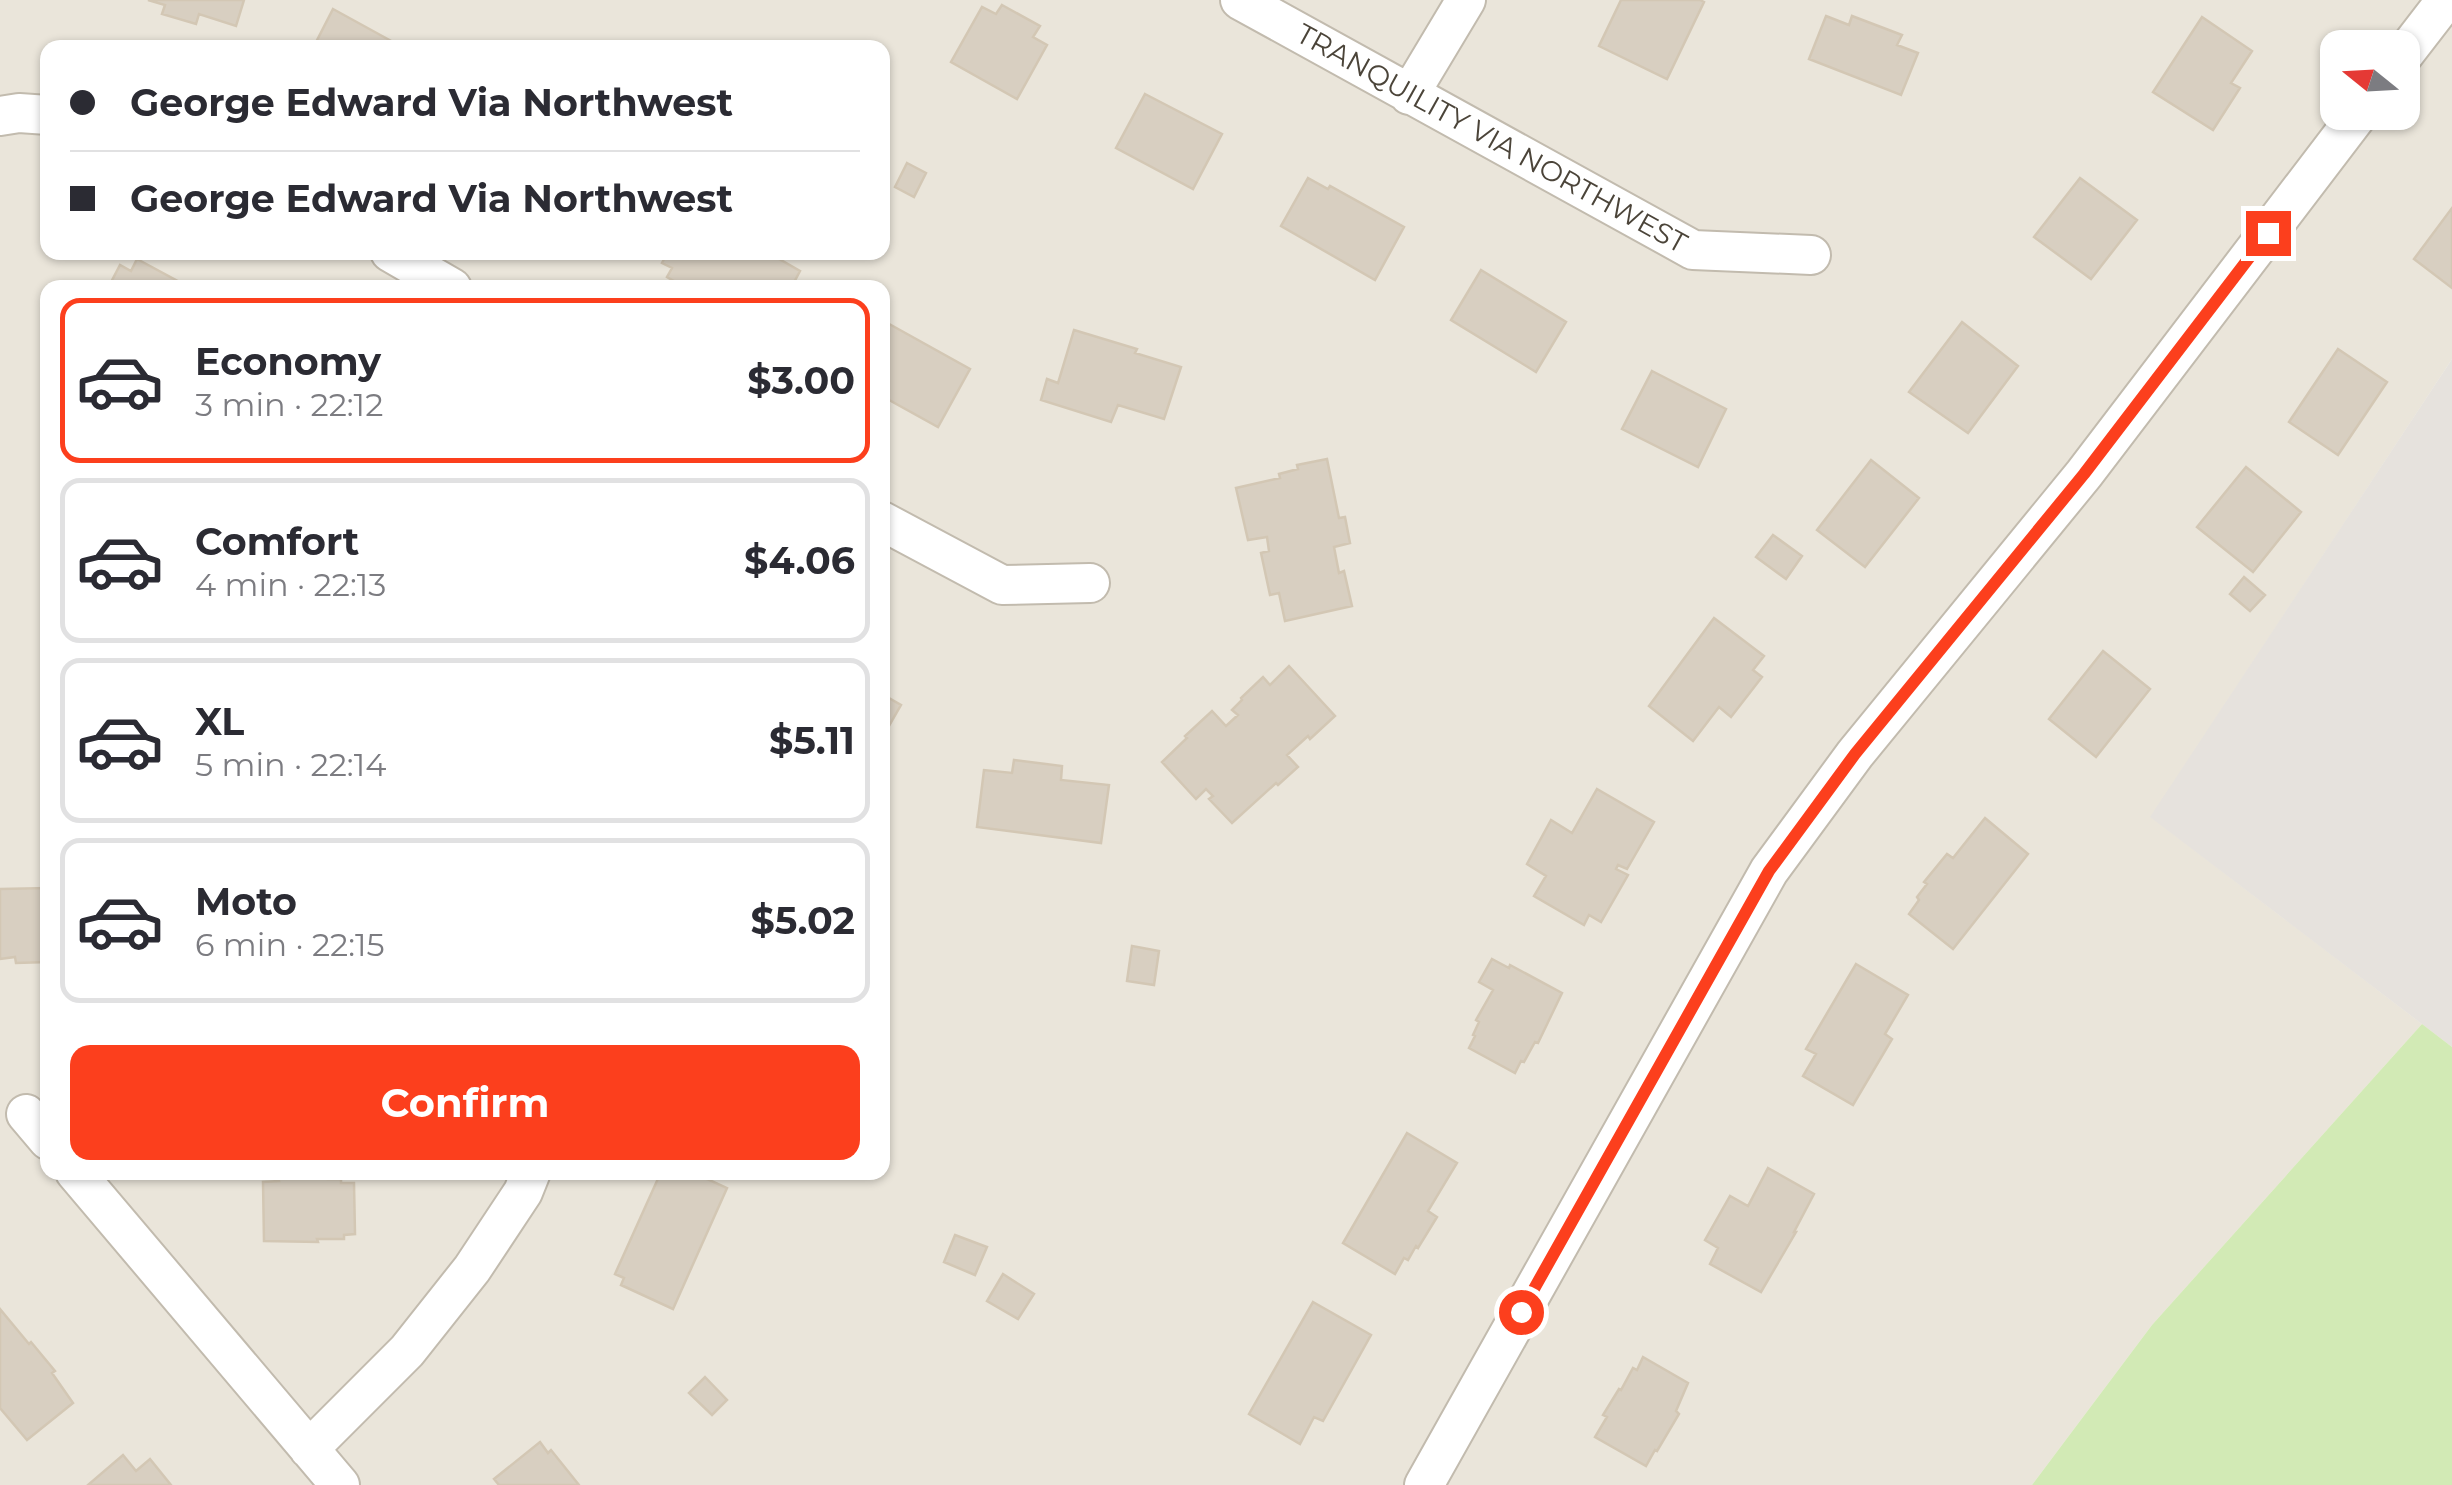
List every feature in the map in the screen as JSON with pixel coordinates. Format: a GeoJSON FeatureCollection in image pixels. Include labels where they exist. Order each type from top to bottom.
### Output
{"type":"FeatureCollection","features":[{"type":"Feature","properties":{"kind":"street","name":"TRANQUILITY VIA NORTHWEST"},"geometry":{"type":"LineString","coordinates":[[1240,0],[1693,250],[1810,255]]}},
{"type":"Feature","properties":{"kind":"street"},"geometry":{"type":"LineString","coordinates":[[1409,94],[1466,0]]}},
{"type":"Feature","properties":{"kind":"street"},"geometry":{"type":"LineString","coordinates":[[2420,34],[2446,0]]}},
{"type":"Feature","properties":{"kind":"street"},"geometry":{"type":"LineString","coordinates":[[0,116],[40,115]]}},
{"type":"Feature","properties":{"kind":"street"},"geometry":{"type":"LineString","coordinates":[[1424,1485],[1769,871],[1855,754],[2084,474],[2346,130]]}},
{"type":"Feature","properties":{"kind":"street"},"geometry":{"type":"LineString","coordinates":[[404,260],[438,280]]}},
{"type":"Feature","properties":{"kind":"street"},"geometry":{"type":"LineString","coordinates":[[890,525],[1002,585],[1090,584]]}},
{"type":"Feature","properties":{"kind":"street"},"geometry":{"type":"LineString","coordinates":[[82,1180],[340,1485]]}},
{"type":"Feature","properties":{"kind":"street"},"geometry":{"type":"LineString","coordinates":[[309,1449],[407,1351],[472,1269],[528,1180]]}},
{"type":"Feature","properties":{"kind":"shaded area"},"geometry":{"type":"Polygon","coordinates":[[[0,0],[2452,0],[2452,359],[2151,817],[2422,1024],[2152,1325],[2032,1485],[0,1485],[0,0]]]}},
{"type":"Feature","properties":{"kind":"shaded area"},"geometry":{"type":"Polygon","coordinates":[[[2452,359],[2452,1047],[2150,817],[2452,359]]]}},
{"type":"Feature","properties":{"kind":"green space"},"geometry":{"type":"Polygon","coordinates":[[[2422,1024],[2452,1047],[2452,1485],[2032,1485],[2152,1325],[2422,1024]]]}},
{"type":"Feature","properties":{"kind":"building"},"geometry":{"type":"Polygon","coordinates":[[[148,0],[244,0],[236,26],[199,14],[196,24],[162,14],[165,5],[148,0]]]}},
{"type":"Feature","properties":{"kind":"building"},"geometry":{"type":"Polygon","coordinates":[[[1621,0],[1704,2],[1667,79],[1599,46],[1621,0]]]}},
{"type":"Feature","properties":{"kind":"building"},"geometry":{"type":"Polygon","coordinates":[[[1002,5],[1040,26],[1033,37],[1047,45],[1017,99],[951,62],[982,7],[996,14],[1002,5]]]}},
{"type":"Feature","properties":{"kind":"building"},"geometry":{"type":"Polygon","coordinates":[[[333,9],[389,40],[317,40],[333,9]]]}},
{"type":"Feature","properties":{"kind":"building"},"geometry":{"type":"Polygon","coordinates":[[[1826,16],[1849,25],[1852,16],[1902,35],[1897,45],[1918,53],[1901,95],[1809,59],[1826,16]]]}},
{"type":"Feature","properties":{"kind":"building"},"geometry":{"type":"Polygon","coordinates":[[[2202,17],[2252,51],[2231,83],[2240,88],[2213,130],[2153,92],[2202,17]]]}},
{"type":"Feature","properties":{"kind":"building"},"geometry":{"type":"Polygon","coordinates":[[[1145,94],[1222,134],[1193,189],[1116,148],[1145,94]]]}},
{"type":"Feature","properties":{"kind":"building"},"geometry":{"type":"Polygon","coordinates":[[[907,163],[926,173],[914,197],[895,187],[907,163]]]}},
{"type":"Feature","properties":{"kind":"building"},"geometry":{"type":"Polygon","coordinates":[[[1308,178],[1404,227],[1375,280],[1281,226],[1308,178]]]}},
{"type":"Feature","properties":{"kind":"building"},"geometry":{"type":"Polygon","coordinates":[[[2080,178],[2137,220],[2091,279],[2034,237],[2080,178]]]}},
{"type":"Feature","properties":{"kind":"building"},"geometry":{"type":"Polygon","coordinates":[[[2452,208],[2452,288],[2414,259],[2452,208]]]}},
{"type":"Feature","properties":{"kind":"building"},"geometry":{"type":"Polygon","coordinates":[[[139,260],[176,280],[112,280],[120,265],[131,271],[139,260]]]}},
{"type":"Feature","properties":{"kind":"building"},"geometry":{"type":"Polygon","coordinates":[[[781,260],[800,271],[795,280],[672,280],[667,277],[672,268],[662,263],[781,260]]]}},
{"type":"Feature","properties":{"kind":"building"},"geometry":{"type":"Polygon","coordinates":[[[1481,270],[1566,322],[1536,372],[1451,320],[1481,270]]]}},
{"type":"Feature","properties":{"kind":"building"},"geometry":{"type":"Polygon","coordinates":[[[1962,322],[2018,366],[1968,433],[1909,392],[1962,322]]]}},
{"type":"Feature","properties":{"kind":"building"},"geometry":{"type":"Polygon","coordinates":[[[890,324],[970,369],[938,427],[890,400],[890,324]]]}},
{"type":"Feature","properties":{"kind":"building"},"geometry":{"type":"Polygon","coordinates":[[[1074,330],[1181,367],[1164,419],[1118,405],[1111,422],[1041,400],[1047,379],[1058,383],[1074,330]]]}},
{"type":"Feature","properties":{"kind":"building"},"geometry":{"type":"Polygon","coordinates":[[[2338,349],[2387,382],[2338,455],[2289,422],[2338,349]]]}},
{"type":"Feature","properties":{"kind":"building"},"geometry":{"type":"Polygon","coordinates":[[[1652,371],[1726,409],[1698,467],[1622,429],[1652,371]]]}},
{"type":"Feature","properties":{"kind":"building"},"geometry":{"type":"Polygon","coordinates":[[[1327,459],[1339,518],[1345,517],[1350,543],[1334,547],[1352,606],[1285,621],[1279,593],[1270,595],[1261,553],[1269,551],[1267,537],[1248,540],[1236,488],[1280,478],[1279,474],[1298,469],[1297,465],[1327,459]]]}},
{"type":"Feature","properties":{"kind":"building"},"geometry":{"type":"Polygon","coordinates":[[[1871,460],[1919,498],[1865,567],[1817,530],[1871,460]]]}},
{"type":"Feature","properties":{"kind":"building"},"geometry":{"type":"Polygon","coordinates":[[[2246,467],[2301,512],[2253,572],[2197,527],[2246,467]]]}},
{"type":"Feature","properties":{"kind":"building"},"geometry":{"type":"Polygon","coordinates":[[[1773,535],[1802,556],[1786,579],[1756,557],[1773,535]]]}},
{"type":"Feature","properties":{"kind":"building"},"geometry":{"type":"Polygon","coordinates":[[[2244,577],[2265,595],[2250,611],[2230,594],[2244,577]]]}},
{"type":"Feature","properties":{"kind":"building"},"geometry":{"type":"Polygon","coordinates":[[[1714,618],[1764,656],[1753,670],[1762,677],[1731,717],[1719,707],[1693,741],[1649,706],[1714,618]]]}},
{"type":"Feature","properties":{"kind":"building"},"geometry":{"type":"Polygon","coordinates":[[[2103,651],[2150,689],[2096,757],[2049,719],[2103,651]]]}},
{"type":"Feature","properties":{"kind":"building"},"geometry":{"type":"Polygon","coordinates":[[[1289,666],[1335,716],[1287,755],[1298,767],[1232,823],[1209,799],[1213,796],[1206,789],[1196,799],[1162,762],[1212,711],[1226,726],[1238,715],[1232,710],[1241,698],[1263,677],[1270,685],[1289,666]]]}},
{"type":"Feature","properties":{"kind":"building"},"geometry":{"type":"Polygon","coordinates":[[[890,699],[901,705],[890,724],[890,699]]]}},
{"type":"Feature","properties":{"kind":"building"},"geometry":{"type":"Polygon","coordinates":[[[1014,760],[1062,766],[1061,780],[1109,785],[1101,843],[977,827],[984,770],[1012,773],[1014,760]]]}},
{"type":"Feature","properties":{"kind":"building"},"geometry":{"type":"Polygon","coordinates":[[[1597,789],[1654,822],[1627,869],[1618,865],[1616,869],[1628,875],[1601,922],[1589,915],[1584,925],[1534,896],[1546,876],[1527,864],[1551,820],[1572,833],[1597,789]]]}},
{"type":"Feature","properties":{"kind":"building"},"geometry":{"type":"Polygon","coordinates":[[[1985,818],[2028,854],[1953,949],[1909,914],[1927,884],[1924,882],[1947,854],[1953,858],[1985,818]]]}},
{"type":"Feature","properties":{"kind":"building"},"geometry":{"type":"Polygon","coordinates":[[[40,888],[40,962],[16,963],[15,957],[0,959],[0,889],[40,888]]]}},
{"type":"Feature","properties":{"kind":"building"},"geometry":{"type":"Polygon","coordinates":[[[1132,946],[1159,951],[1154,985],[1127,981],[1132,946]]]}},
{"type":"Feature","properties":{"kind":"building"},"geometry":{"type":"Polygon","coordinates":[[[1492,959],[1562,993],[1538,1043],[1515,1073],[1469,1048],[1479,1022],[1476,1020],[1493,990],[1479,982],[1492,959]]]}},
{"type":"Feature","properties":{"kind":"building"},"geometry":{"type":"Polygon","coordinates":[[[1856,964],[1908,995],[1885,1034],[1892,1039],[1853,1105],[1803,1076],[1816,1054],[1806,1049],[1856,964]]]}},
{"type":"Feature","properties":{"kind":"building"},"geometry":{"type":"Polygon","coordinates":[[[1407,1133],[1457,1163],[1428,1211],[1437,1217],[1418,1248],[1408,1260],[1404,1258],[1395,1274],[1343,1243],[1407,1133]]]}},
{"type":"Feature","properties":{"kind":"building"},"geometry":{"type":"Polygon","coordinates":[[[1768,1168],[1814,1194],[1761,1292],[1710,1264],[1718,1248],[1705,1240],[1730,1196],[1748,1206],[1768,1168]]]}},
{"type":"Feature","properties":{"kind":"building"},"geometry":{"type":"Polygon","coordinates":[[[657,1180],[710,1180],[727,1188],[673,1309],[621,1285],[624,1278],[615,1274],[657,1180]]]}},
{"type":"Feature","properties":{"kind":"building"},"geometry":{"type":"Polygon","coordinates":[[[263,1182],[354,1183],[355,1234],[344,1235],[344,1239],[317,1239],[318,1242],[264,1241],[263,1182]]]}},
{"type":"Feature","properties":{"kind":"building"},"geometry":{"type":"Polygon","coordinates":[[[955,1235],[987,1247],[975,1275],[944,1262],[955,1235]]]}},
{"type":"Feature","properties":{"kind":"building"},"geometry":{"type":"Polygon","coordinates":[[[1003,1274],[1034,1294],[1018,1319],[987,1301],[1003,1274]]]}},
{"type":"Feature","properties":{"kind":"building"},"geometry":{"type":"Polygon","coordinates":[[[1313,1302],[1371,1335],[1323,1421],[1314,1417],[1300,1444],[1249,1414],[1313,1302]]]}},
{"type":"Feature","properties":{"kind":"building"},"geometry":{"type":"Polygon","coordinates":[[[0,1309],[55,1371],[52,1373],[73,1403],[27,1440],[0,1408],[0,1309]]]}},
{"type":"Feature","properties":{"kind":"building"},"geometry":{"type":"Polygon","coordinates":[[[1643,1357],[1688,1383],[1676,1411],[1679,1414],[1646,1466],[1595,1437],[1607,1417],[1603,1415],[1643,1357]]]}},
{"type":"Feature","properties":{"kind":"building"},"geometry":{"type":"Polygon","coordinates":[[[705,1377],[727,1400],[712,1415],[689,1393],[705,1377]]]}},
{"type":"Feature","properties":{"kind":"building"},"geometry":{"type":"Polygon","coordinates":[[[540,1442],[579,1485],[499,1485],[494,1479],[540,1442]]]}},
{"type":"Feature","properties":{"kind":"building"},"geometry":{"type":"Polygon","coordinates":[[[123,1455],[136,1471],[150,1459],[171,1485],[88,1485],[123,1455]]]}},
{"type":"Feature","properties":{"kind":"route"},"geometry":{"type":"LineString","coordinates":[[1521,1312],[1769,871],[1855,754],[2084,474],[2268,233]]}}]}
